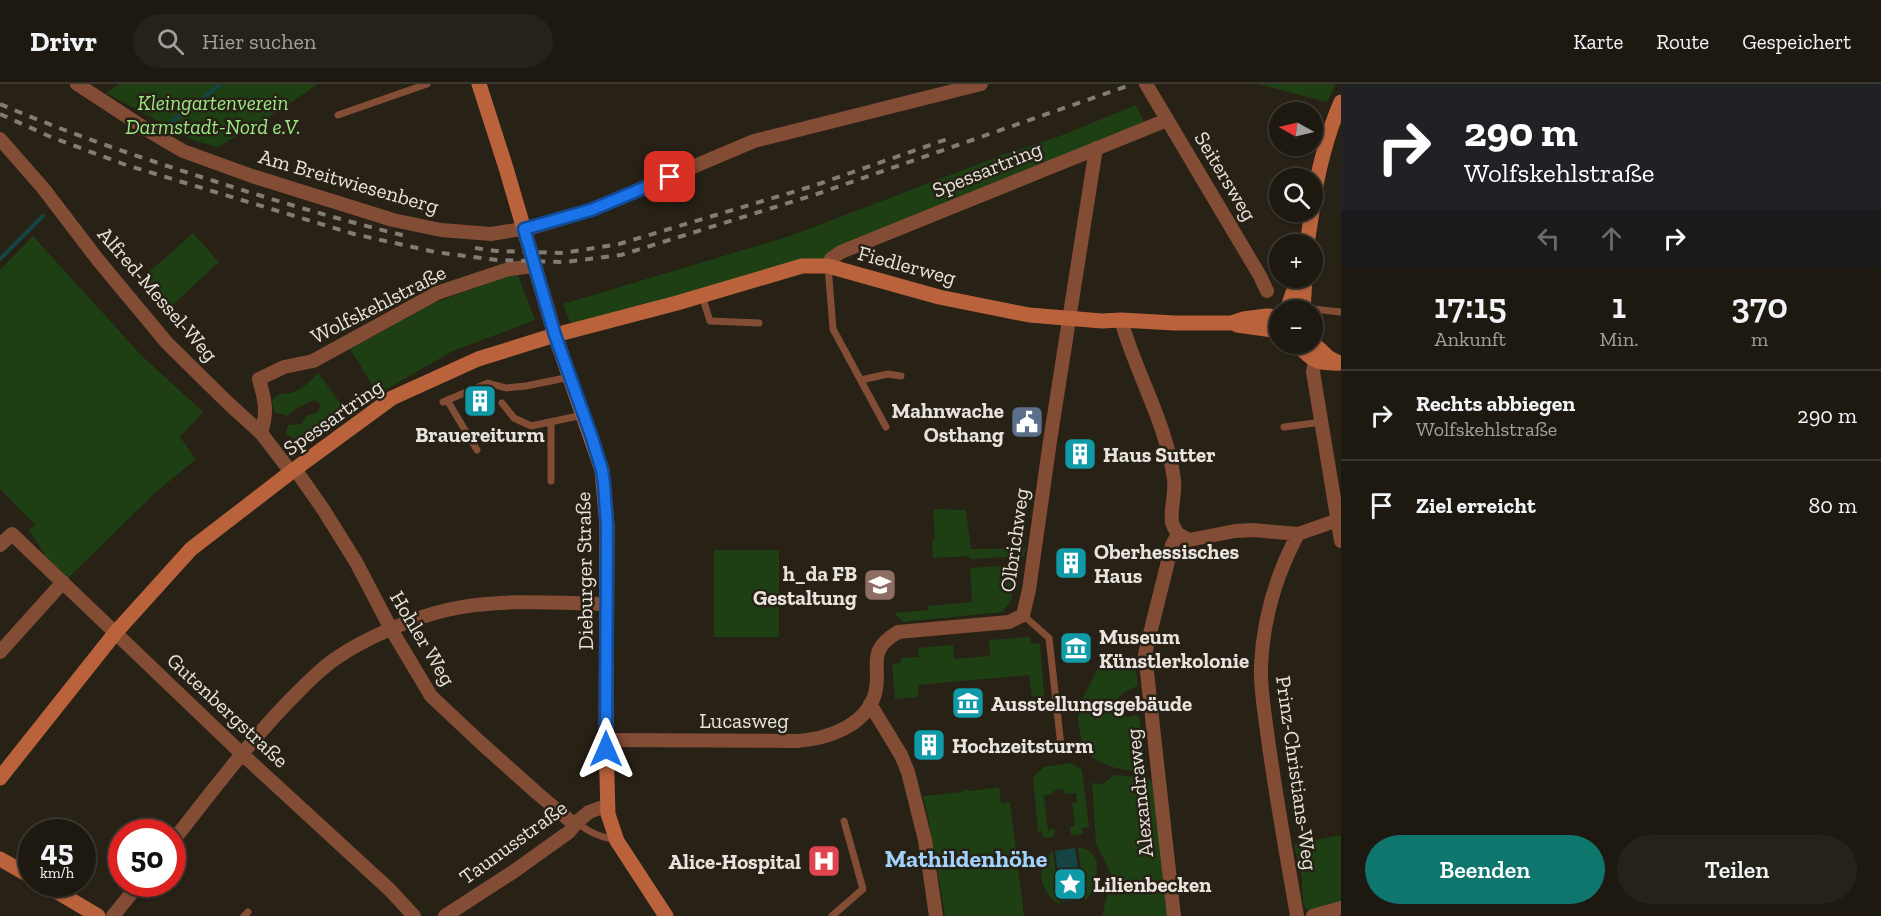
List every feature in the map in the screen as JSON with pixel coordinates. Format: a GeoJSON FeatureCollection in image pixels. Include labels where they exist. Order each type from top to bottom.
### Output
{"type":"FeatureCollection","features":[{"type":"Feature","properties":{"kind":"main road","name":"Dieburger Straße"},"geometry":{"type":"LineString","coordinates":[[479,84],[555,335],[600,462],[607,525],[608,805],[617,841],[666,916]]}},
{"type":"Feature","properties":{"kind":"main road"},"geometry":{"type":"LineString","coordinates":[[1319,168],[1341,102]]}},
{"type":"Feature","properties":{"kind":"main road","name":"Fiedlerweg"},"geometry":{"type":"LineString","coordinates":[[802,266],[828,266],[939,297],[1029,315],[1071,314],[1102,321],[1175,323],[1231,322],[1269,316]]}},
{"type":"Feature","properties":{"kind":"main road","name":"Spessartring"},"geometry":{"type":"LineString","coordinates":[[0,778],[116,632],[190,549],[392,398],[478,359],[555,335],[702,296],[802,266]]}},
{"type":"Feature","properties":{"kind":"main road","name":"Fiedlerweg"},"geometry":{"type":"LineString","coordinates":[[1231,322],[1243,327],[1269,330]]}},
{"type":"Feature","properties":{"kind":"main road"},"geometry":{"type":"LineString","coordinates":[[1323,352],[1340,363]]}},
{"type":"Feature","properties":{"kind":"main road"},"geometry":{"type":"LineString","coordinates":[[1306,354],[1314,366],[1340,363]]}},
{"type":"Feature","properties":{"kind":"main road"},"geometry":{"type":"LineString","coordinates":[[0,859],[18,869]]}},
{"type":"Feature","properties":{"kind":"main road"},"geometry":{"type":"LineString","coordinates":[[66,897],[98,916]]}},
{"type":"Feature","properties":{"kind":"street","name":"Am Breitwiesenberg"},"geometry":{"type":"LineString","coordinates":[[77,84],[183,151],[252,176],[393,220],[441,230],[526,235]]}},
{"type":"Feature","properties":{"kind":"street"},"geometry":{"type":"LineString","coordinates":[[526,235],[754,141],[981,84]]}},
{"type":"Feature","properties":{"kind":"street","name":"Seitersweg"},"geometry":{"type":"LineString","coordinates":[[1146,84],[1267,291]]}},
{"type":"Feature","properties":{"kind":"street","name":"Spessartring"},"geometry":{"type":"LineString","coordinates":[[828,266],[831,259],[841,252],[1167,120]]}},
{"type":"Feature","properties":{"kind":"street","name":"Alfred-Messel-Weg"},"geometry":{"type":"LineString","coordinates":[[0,139],[43,188],[98,260],[167,343],[261,432],[293,470]]}},
{"type":"Feature","properties":{"kind":"street","name":"Olbrichweg"},"geometry":{"type":"LineString","coordinates":[[870,704],[875,688],[878,651],[883,642],[898,632],[1009,622],[1023,615],[1029,590],[1096,148]]}},
{"type":"Feature","properties":{"kind":"street","name":"Wolfskehlstraße"},"geometry":{"type":"LineString","coordinates":[[261,432],[266,420],[267,405],[259,380],[284,367],[314,361],[437,293],[509,269],[535,266]]}},
{"type":"Feature","properties":{"kind":"street"},"geometry":{"type":"LineString","coordinates":[[1121,320],[1168,452],[1174,482],[1172,523],[1178,534],[1189,540],[1252,530],[1298,534],[1338,520]]}},
{"type":"Feature","properties":{"kind":"street"},"geometry":{"type":"LineString","coordinates":[[1314,366],[1341,541]]}},
{"type":"Feature","properties":{"kind":"street","name":"Hohler Weg"},"geometry":{"type":"LineString","coordinates":[[293,470],[323,509],[356,562],[391,629],[431,696],[480,743],[576,823]]}},
{"type":"Feature","properties":{"kind":"street","name":"Gutenbergstraße"},"geometry":{"type":"LineString","coordinates":[[0,544],[12,534],[242,754],[390,890],[414,916]]}},
{"type":"Feature","properties":{"kind":"street","name":"Alexandraweg"},"geometry":{"type":"LineString","coordinates":[[1174,916],[1145,654],[1172,545],[1178,534]]}},
{"type":"Feature","properties":{"kind":"street","name":"Prinz-Christians-Weg"},"geometry":{"type":"LineString","coordinates":[[1297,916],[1272,767],[1261,676],[1264,630],[1272,597],[1284,561],[1298,534]]}},
{"type":"Feature","properties":{"kind":"street"},"geometry":{"type":"LineString","coordinates":[[0,652],[63,582]]}},
{"type":"Feature","properties":{"kind":"street"},"geometry":{"type":"LineString","coordinates":[[186,824],[271,719],[334,660],[366,640],[447,610],[476,605],[606,604]]}},
{"type":"Feature","properties":{"kind":"street"},"geometry":{"type":"LineString","coordinates":[[870,704],[901,755],[908,772],[925,840],[936,916]]}},
{"type":"Feature","properties":{"kind":"street","name":"Lucasweg"},"geometry":{"type":"LineString","coordinates":[[606,740],[816,740],[855,721],[870,704]]}},
{"type":"Feature","properties":{"kind":"street","name":"Taunusstraße"},"geometry":{"type":"LineString","coordinates":[[445,916],[569,832],[590,812],[608,805]]}},
{"type":"Feature","properties":{"kind":"street"},"geometry":{"type":"LineString","coordinates":[[113,916],[128,897]]}},
{"type":"Feature","properties":{"kind":"street"},"geometry":{"type":"LineString","coordinates":[[1313,916],[1341,908]]}},
{"type":"Feature","properties":{"kind":"lane"},"geometry":{"type":"LineString","coordinates":[[338,115],[427,84]]}},
{"type":"Feature","properties":{"kind":"lane"},"geometry":{"type":"LineString","coordinates":[[828,266],[833,329],[886,427]]}},
{"type":"Feature","properties":{"kind":"lane"},"geometry":{"type":"LineString","coordinates":[[702,296],[710,321],[759,323]]}},
{"type":"Feature","properties":{"kind":"lane"},"geometry":{"type":"LineString","coordinates":[[1323,311],[1341,312]]}},
{"type":"Feature","properties":{"kind":"lane"},"geometry":{"type":"LineString","coordinates":[[861,380],[888,374],[900,376]]}},
{"type":"Feature","properties":{"kind":"lane"},"geometry":{"type":"LineString","coordinates":[[477,450],[445,401],[488,383],[506,388],[570,377]]}},
{"type":"Feature","properties":{"kind":"lane"},"geometry":{"type":"LineString","coordinates":[[502,403],[514,418],[531,426],[583,415]]}},
{"type":"Feature","properties":{"kind":"lane"},"geometry":{"type":"LineString","coordinates":[[551,422],[551,481]]}},
{"type":"Feature","properties":{"kind":"lane"},"geometry":{"type":"LineString","coordinates":[[1284,427],[1323,422]]}},
{"type":"Feature","properties":{"kind":"lane"},"geometry":{"type":"LineString","coordinates":[[1023,615],[1049,638],[1061,746]]}},
{"type":"Feature","properties":{"kind":"lane"},"geometry":{"type":"LineString","coordinates":[[832,916],[863,889],[844,821]]}},
{"type":"Feature","properties":{"kind":"lane"},"geometry":{"type":"LineString","coordinates":[[576,823],[596,835],[617,841]]}},
{"type":"Feature","properties":{"kind":"green space","name":"Kleingartenverein Darmstadt-Nord e.V."},"geometry":{"type":"Polygon","coordinates":[[[119,84],[318,84],[285,107],[218,147],[195,141],[106,93],[119,84]]]}},
{"type":"Feature","properties":{"kind":"green space"},"geometry":{"type":"Polygon","coordinates":[[[1257,84],[1336,84],[1327,102],[1257,84]]]}},
{"type":"Feature","properties":{"kind":"green space"},"geometry":{"type":"Polygon","coordinates":[[[1136,105],[1147,128],[802,266],[573,323],[570,322],[563,304],[790,236],[1005,154],[1060,136],[1136,105]]]}},
{"type":"Feature","properties":{"kind":"green space"},"geometry":{"type":"Polygon","coordinates":[[[193,233],[219,262],[166,311],[139,281],[193,233]]]}},
{"type":"Feature","properties":{"kind":"green space"},"geometry":{"type":"Polygon","coordinates":[[[33,236],[141,355],[203,412],[180,437],[196,459],[154,494],[68,578],[47,558],[29,530],[35,525],[0,489],[0,270],[33,236]]]}},
{"type":"Feature","properties":{"kind":"green space"},"geometry":{"type":"Polygon","coordinates":[[[517,273],[535,320],[453,351],[378,394],[350,349],[434,303],[517,273]]]}},
{"type":"Feature","properties":{"kind":"green space"},"geometry":{"type":"Polygon","coordinates":[[[318,373],[347,412],[315,435],[304,434],[294,439],[286,433],[288,425],[301,424],[306,416],[317,413],[321,405],[314,400],[287,416],[274,412],[272,400],[279,395],[298,390],[318,373]]]}},
{"type":"Feature","properties":{"kind":"green space"},"geometry":{"type":"Polygon","coordinates":[[[933,509],[966,510],[971,549],[1026,548],[1024,556],[970,559],[969,556],[933,558],[932,540],[935,539],[933,509]]]}},
{"type":"Feature","properties":{"kind":"green space"},"geometry":{"type":"Polygon","coordinates":[[[714,550],[779,550],[779,637],[714,637],[714,550]]]}},
{"type":"Feature","properties":{"kind":"green space"},"geometry":{"type":"Polygon","coordinates":[[[1018,565],[1011,601],[1002,612],[903,622],[894,613],[928,610],[928,606],[972,602],[970,568],[1018,565]]]}},
{"type":"Feature","properties":{"kind":"green space"},"geometry":{"type":"Polygon","coordinates":[[[1030,637],[1031,644],[1040,643],[1045,707],[1041,707],[1040,696],[1032,697],[1029,675],[918,685],[918,697],[895,699],[892,664],[901,663],[901,658],[919,657],[918,648],[953,645],[954,659],[990,656],[989,640],[1030,637]]]}},
{"type":"Feature","properties":{"kind":"green space"},"geometry":{"type":"Polygon","coordinates":[[[1102,660],[1135,662],[1138,686],[1123,693],[1115,707],[1120,715],[1128,717],[1139,715],[1146,771],[1113,767],[1083,751],[1078,718],[1082,700],[1102,660]]]}},
{"type":"Feature","properties":{"kind":"green space"},"geometry":{"type":"Polygon","coordinates":[[[1071,763],[1082,770],[1089,827],[1082,828],[1083,834],[1071,835],[1070,827],[1075,826],[1072,803],[1077,802],[1076,793],[1065,794],[1063,790],[1057,789],[1044,796],[1048,830],[1055,829],[1054,837],[1043,838],[1042,831],[1038,832],[1033,777],[1044,767],[1071,763]]]}},
{"type":"Feature","properties":{"kind":"green space"},"geometry":{"type":"Polygon","coordinates":[[[1114,775],[1147,778],[1152,781],[1168,916],[1102,916],[1112,876],[1096,843],[1092,783],[1102,784],[1114,775]]]}},
{"type":"Feature","properties":{"kind":"green space"},"geometry":{"type":"Polygon","coordinates":[[[999,787],[1001,803],[1010,802],[1024,916],[945,916],[923,796],[961,792],[966,789],[971,791],[999,787]]]}},
{"type":"Feature","properties":{"kind":"green space"},"geometry":{"type":"Polygon","coordinates":[[[1341,835],[1341,902],[1313,911],[1307,910],[1303,904],[1302,879],[1294,844],[1341,835]]]}},
{"type":"Feature","properties":{"kind":"green space"},"geometry":{"type":"Polygon","coordinates":[[[1078,848],[1093,854],[1096,861],[1096,879],[1085,901],[1078,848]]]}},
{"type":"Feature","properties":{"kind":"green space"},"geometry":{"type":"Polygon","coordinates":[[[1053,851],[1060,905],[1048,894],[1042,880],[1043,864],[1053,851]]]}},
{"type":"Feature","properties":{"kind":"water","name":"Lilienbecken"},"geometry":{"type":"Polygon","coordinates":[[[1075,848],[1082,899],[1062,902],[1055,851],[1075,848]]]}},
{"type":"Feature","properties":{"kind":"waterway"},"geometry":{"type":"LineString","coordinates":[[162,129],[221,84]]}},
{"type":"Feature","properties":{"kind":"waterway"},"geometry":{"type":"LineString","coordinates":[[0,259],[43,216]]}},
{"type":"Feature","properties":{"kind":"railway"},"geometry":{"type":"LineString","coordinates":[[0,114],[51,137],[126,165],[354,234],[435,252],[497,260],[565,262],[621,255],[817,194],[1133,84]]}},
{"type":"Feature","properties":{"kind":"railway"},"geometry":{"type":"LineString","coordinates":[[0,104],[79,135],[187,172],[312,211],[410,237]]}},
{"type":"Feature","properties":{"kind":"railway"},"geometry":{"type":"LineString","coordinates":[[475,248],[496,251],[563,253],[619,244],[813,186],[953,137]]}},
{"type":"Feature","properties":{"kind":"place","name":"Brauereiturm"},"geometry":{"type":"Point","coordinates":[480,401]}},
{"type":"Feature","properties":{"kind":"place","name":"Mahnwache Osthang"},"geometry":{"type":"Point","coordinates":[1027,422]}},
{"type":"Feature","properties":{"kind":"place","name":"Haus Sutter"},"geometry":{"type":"Point","coordinates":[1080,454]}},
{"type":"Feature","properties":{"kind":"place","name":"Oberhessisches Haus"},"geometry":{"type":"Point","coordinates":[1071,563]}},
{"type":"Feature","properties":{"kind":"place","name":"h_da FB Gestaltung"},"geometry":{"type":"Point","coordinates":[880,585]}},
{"type":"Feature","properties":{"kind":"place","name":"Museum Künstlerkolonie"},"geometry":{"type":"Point","coordinates":[1076,648]}},
{"type":"Feature","properties":{"kind":"place","name":"Ausstellungsgebäude"},"geometry":{"type":"Point","coordinates":[968,703]}},
{"type":"Feature","properties":{"kind":"place","name":"Hochzeitsturm"},"geometry":{"type":"Point","coordinates":[929,745]}},
{"type":"Feature","properties":{"kind":"place","name":"Alice-Hospital"},"geometry":{"type":"Point","coordinates":[824,861]}},
{"type":"Feature","properties":{"kind":"place","name":"Lilienbecken"},"geometry":{"type":"Point","coordinates":[1070,884]}},
{"type":"Feature","properties":{"kind":"district","name":"Mathildenhöhe"},"geometry":{"type":"Point","coordinates":[966,858]}},
{"type":"Feature","properties":{"kind":"route"},"geometry":{"type":"LineString","coordinates":[[606,749],[607,525],[602,470],[555,335],[524,229],[591,210],[670,177]]}}]}
